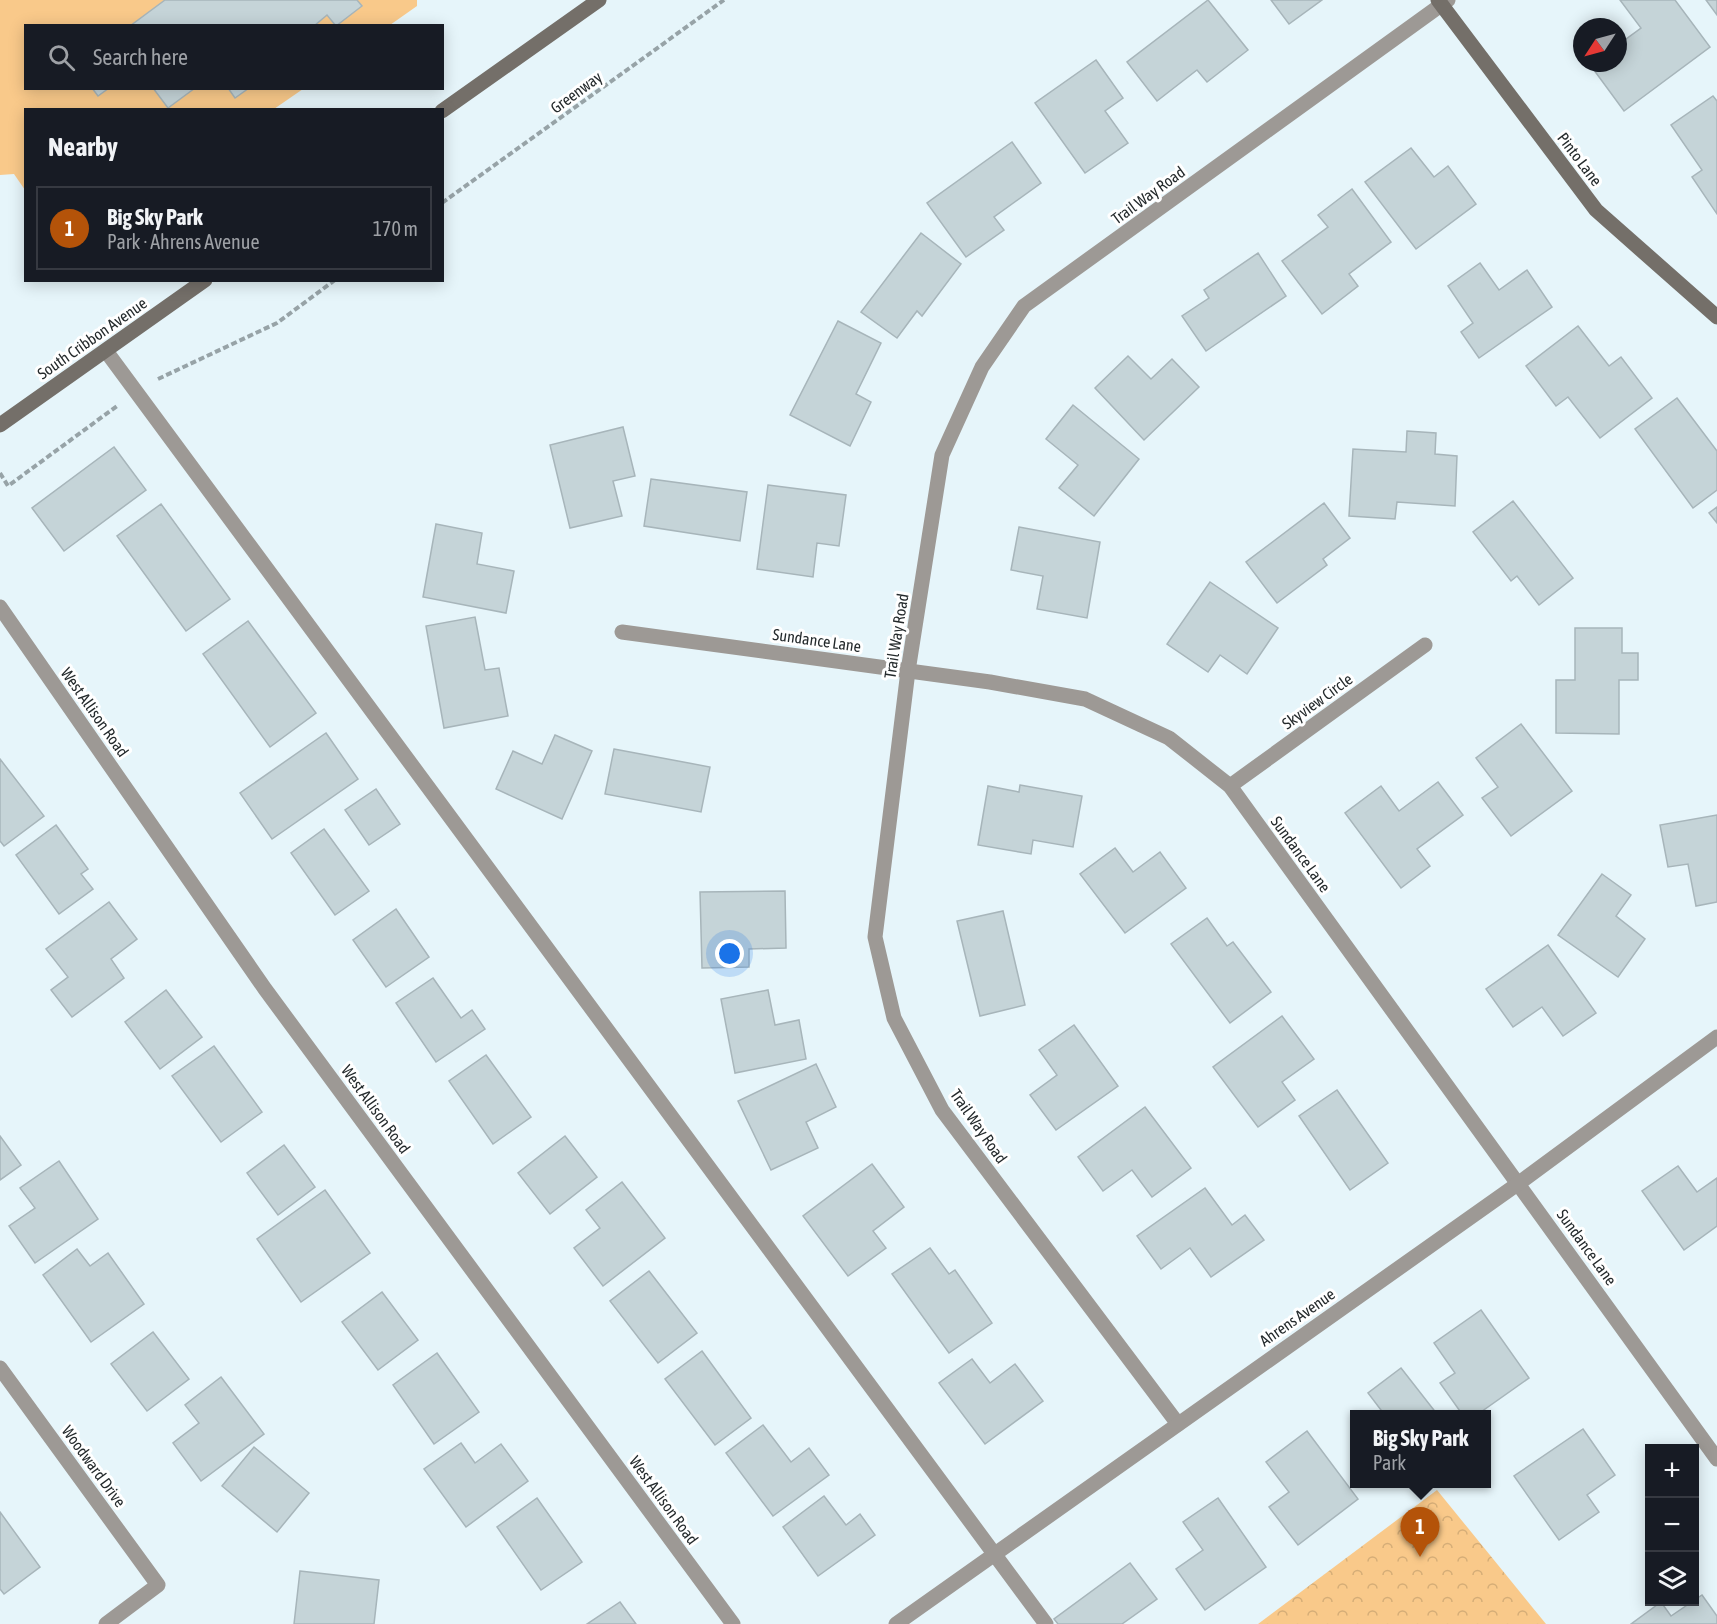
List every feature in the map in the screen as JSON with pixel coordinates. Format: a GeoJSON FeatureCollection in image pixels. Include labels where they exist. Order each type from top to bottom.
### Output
{"type":"FeatureCollection","features":[{"type":"Feature","properties":{"kind":"street"},"geometry":{"type":"LineString","coordinates":[[444,110],[599,0]]}},
{"type":"Feature","properties":{"kind":"street","name":"Pinto Lane"},"geometry":{"type":"LineString","coordinates":[[1443,2],[1596,210],[1717,317]]}},
{"type":"Feature","properties":{"kind":"street","name":"Trail Way Road"},"geometry":{"type":"LineString","coordinates":[[1178,1424],[942,1110],[894,1018],[875,937],[909,671],[942,455],[982,367],[1024,306],[1443,2]]}},
{"type":"Feature","properties":{"kind":"street","name":"South Cribbon Avenue"},"geometry":{"type":"LineString","coordinates":[[0,425],[202,282]]}},
{"type":"Feature","properties":{"kind":"street"},"geometry":{"type":"LineString","coordinates":[[106,351],[1046,1624]]}},
{"type":"Feature","properties":{"kind":"street","name":"West Allison Road"},"geometry":{"type":"LineString","coordinates":[[0,607],[265,989],[732,1624]]}},
{"type":"Feature","properties":{"kind":"street","name":"Sundance Lane"},"geometry":{"type":"LineString","coordinates":[[622,632],[990,682],[1085,699],[1169,738],[1230,786],[1717,1459]]}},
{"type":"Feature","properties":{"kind":"street","name":"Skyview Circle"},"geometry":{"type":"LineString","coordinates":[[1230,786],[1425,645]]}},
{"type":"Feature","properties":{"kind":"street","name":"Ahrens Avenue"},"geometry":{"type":"LineString","coordinates":[[896,1624],[1519,1183],[1717,1037]]}},
{"type":"Feature","properties":{"kind":"street","name":"Woodward Drive"},"geometry":{"type":"LineString","coordinates":[[0,1368],[158,1585],[106,1624]]}},
{"type":"Feature","properties":{"kind":"path","name":"Greenway"},"geometry":{"type":"LineString","coordinates":[[444,202],[724,0]]}},
{"type":"Feature","properties":{"kind":"green space"},"geometry":{"type":"Polygon","coordinates":[[[0,0],[417,0],[417,6],[391,24],[24,24],[24,90],[302,90],[275,108],[24,108],[24,189],[14,174],[0,175],[0,0]]]}},
{"type":"Feature","properties":{"kind":"green space"},"geometry":{"type":"Polygon","coordinates":[[[1437,1490],[1546,1624],[1258,1624],[1437,1490]]]}},
{"type":"Feature","properties":{"kind":"building"},"geometry":{"type":"Polygon","coordinates":[[[165,0],[357,0],[362,6],[339,24],[334,24],[327,15],[316,24],[133,24],[165,0]]]}},
{"type":"Feature","properties":{"kind":"building"},"geometry":{"type":"Polygon","coordinates":[[[1208,0],[1248,50],[1207,82],[1197,70],[1157,101],[1127,62],[1208,0]]]}},
{"type":"Feature","properties":{"kind":"building"},"geometry":{"type":"Polygon","coordinates":[[[1271,0],[1322,0],[1289,24],[1271,0]]]}},
{"type":"Feature","properties":{"kind":"building"},"geometry":{"type":"Polygon","coordinates":[[[1620,0],[1675,0],[1710,47],[1624,111],[1595,72],[1627,72],[1627,38],[1641,28],[1620,0]]]}},
{"type":"Feature","properties":{"kind":"building"},"geometry":{"type":"Polygon","coordinates":[[[1706,0],[1717,0],[1717,15],[1706,0]]]}},
{"type":"Feature","properties":{"kind":"building"},"geometry":{"type":"Polygon","coordinates":[[[1096,60],[1123,98],[1105,111],[1128,143],[1085,173],[1035,103],[1096,60]]]}},
{"type":"Feature","properties":{"kind":"building"},"geometry":{"type":"Polygon","coordinates":[[[94,90],[106,90],[98,96],[94,90]]]}},
{"type":"Feature","properties":{"kind":"building"},"geometry":{"type":"Polygon","coordinates":[[[154,90],[192,90],[168,108],[154,90]]]}},
{"type":"Feature","properties":{"kind":"building"},"geometry":{"type":"Polygon","coordinates":[[[229,90],[246,90],[235,98],[229,90]]]}},
{"type":"Feature","properties":{"kind":"building"},"geometry":{"type":"Polygon","coordinates":[[[1713,96],[1717,101],[1717,214],[1692,177],[1702,170],[1671,125],[1713,96]]]}},
{"type":"Feature","properties":{"kind":"building"},"geometry":{"type":"Polygon","coordinates":[[[1012,142],[1041,183],[994,217],[1004,230],[966,257],[927,203],[1012,142]]]}},
{"type":"Feature","properties":{"kind":"building"},"geometry":{"type":"Polygon","coordinates":[[[1411,148],[1434,177],[1448,166],[1476,204],[1416,249],[1365,182],[1411,148]]]}},
{"type":"Feature","properties":{"kind":"building"},"geometry":{"type":"Polygon","coordinates":[[[1352,189],[1391,242],[1349,274],[1358,286],[1322,314],[1282,261],[1328,227],[1318,215],[1352,189]]]}},
{"type":"Feature","properties":{"kind":"building"},"geometry":{"type":"Polygon","coordinates":[[[921,233],[961,264],[922,316],[917,311],[897,338],[861,312],[921,233]]]}},
{"type":"Feature","properties":{"kind":"building"},"geometry":{"type":"Polygon","coordinates":[[[1258,253],[1286,296],[1206,351],[1182,316],[1209,298],[1204,290],[1258,253]]]}},
{"type":"Feature","properties":{"kind":"building"},"geometry":{"type":"Polygon","coordinates":[[[1480,263],[1499,290],[1527,270],[1552,307],[1479,358],[1461,332],[1473,323],[1448,286],[1480,263]]]}},
{"type":"Feature","properties":{"kind":"building"},"geometry":{"type":"Polygon","coordinates":[[[838,321],[881,343],[856,394],[871,402],[850,446],[790,415],[838,321]]]}},
{"type":"Feature","properties":{"kind":"building"},"geometry":{"type":"Polygon","coordinates":[[[1578,326],[1609,366],[1621,357],[1652,398],[1600,438],[1568,397],[1556,406],[1526,366],[1578,326]]]}},
{"type":"Feature","properties":{"kind":"building"},"geometry":{"type":"Polygon","coordinates":[[[1128,356],[1151,379],[1172,359],[1199,387],[1144,440],[1095,388],[1128,356]]]}},
{"type":"Feature","properties":{"kind":"building"},"geometry":{"type":"Polygon","coordinates":[[[1677,398],[1717,451],[1717,490],[1693,508],[1635,429],[1677,398]]]}},
{"type":"Feature","properties":{"kind":"building"},"geometry":{"type":"Polygon","coordinates":[[[1073,405],[1139,459],[1094,516],[1059,488],[1078,465],[1046,439],[1073,405]]]}},
{"type":"Feature","properties":{"kind":"building"},"geometry":{"type":"Polygon","coordinates":[[[623,427],[635,476],[613,481],[622,516],[570,528],[550,445],[623,427]]]}},
{"type":"Feature","properties":{"kind":"building"},"geometry":{"type":"Polygon","coordinates":[[[1407,431],[1436,433],[1435,454],[1457,456],[1455,506],[1397,502],[1395,519],[1349,516],[1353,449],[1406,452],[1407,431]]]}},
{"type":"Feature","properties":{"kind":"building"},"geometry":{"type":"Polygon","coordinates":[[[114,447],[146,490],[64,551],[32,508],[114,447]]]}},
{"type":"Feature","properties":{"kind":"building"},"geometry":{"type":"Polygon","coordinates":[[[651,479],[747,492],[740,541],[644,526],[651,479]]]}},
{"type":"Feature","properties":{"kind":"building"},"geometry":{"type":"Polygon","coordinates":[[[768,485],[846,495],[839,546],[817,543],[813,577],[757,569],[768,485]]]}},
{"type":"Feature","properties":{"kind":"building"},"geometry":{"type":"Polygon","coordinates":[[[1513,501],[1573,578],[1539,605],[1517,576],[1511,581],[1473,532],[1513,501]]]}},
{"type":"Feature","properties":{"kind":"building"},"geometry":{"type":"Polygon","coordinates":[[[1324,503],[1350,538],[1323,559],[1327,565],[1277,603],[1246,562],[1324,503]]]}},
{"type":"Feature","properties":{"kind":"building"},"geometry":{"type":"Polygon","coordinates":[[[161,504],[230,599],[186,631],[117,536],[161,504]]]}},
{"type":"Feature","properties":{"kind":"building"},"geometry":{"type":"Polygon","coordinates":[[[1717,507],[1717,523],[1709,513],[1717,507]]]}},
{"type":"Feature","properties":{"kind":"building"},"geometry":{"type":"Polygon","coordinates":[[[436,524],[482,533],[477,564],[514,571],[506,613],[423,597],[436,524]]]}},
{"type":"Feature","properties":{"kind":"building"},"geometry":{"type":"Polygon","coordinates":[[[1019,527],[1100,542],[1087,618],[1037,609],[1043,576],[1011,570],[1019,527]]]}},
{"type":"Feature","properties":{"kind":"building"},"geometry":{"type":"Polygon","coordinates":[[[1210,582],[1278,628],[1247,674],[1220,655],[1208,672],[1167,644],[1210,582]]]}},
{"type":"Feature","properties":{"kind":"building"},"geometry":{"type":"Polygon","coordinates":[[[475,617],[485,670],[499,668],[508,716],[444,728],[426,626],[475,617]]]}},
{"type":"Feature","properties":{"kind":"building"},"geometry":{"type":"Polygon","coordinates":[[[248,621],[316,713],[270,747],[203,654],[248,621]]]}},
{"type":"Feature","properties":{"kind":"building"},"geometry":{"type":"Polygon","coordinates":[[[1575,628],[1622,628],[1622,653],[1638,653],[1638,680],[1619,680],[1619,734],[1556,733],[1556,680],[1575,680],[1575,628]]]}},
{"type":"Feature","properties":{"kind":"building"},"geometry":{"type":"Polygon","coordinates":[[[1521,724],[1572,791],[1511,836],[1482,798],[1498,787],[1476,758],[1521,724]]]}},
{"type":"Feature","properties":{"kind":"building"},"geometry":{"type":"Polygon","coordinates":[[[326,733],[358,779],[272,839],[240,793],[326,733]]]}},
{"type":"Feature","properties":{"kind":"building"},"geometry":{"type":"Polygon","coordinates":[[[555,735],[592,751],[562,819],[496,789],[513,751],[542,764],[555,735]]]}},
{"type":"Feature","properties":{"kind":"building"},"geometry":{"type":"Polygon","coordinates":[[[614,749],[710,767],[701,812],[605,794],[614,749]]]}},
{"type":"Feature","properties":{"kind":"building"},"geometry":{"type":"Polygon","coordinates":[[[0,759],[44,816],[4,846],[0,841],[0,759]]]}},
{"type":"Feature","properties":{"kind":"building"},"geometry":{"type":"Polygon","coordinates":[[[1438,782],[1463,815],[1417,849],[1430,866],[1401,888],[1345,813],[1381,786],[1399,811],[1438,782]]]}},
{"type":"Feature","properties":{"kind":"building"},"geometry":{"type":"Polygon","coordinates":[[[1020,785],[1082,796],[1073,847],[1033,840],[1031,854],[978,845],[988,786],[1019,792],[1020,785]]]}},
{"type":"Feature","properties":{"kind":"building"},"geometry":{"type":"Polygon","coordinates":[[[376,789],[400,824],[369,845],[345,810],[376,789]]]}},
{"type":"Feature","properties":{"kind":"building"},"geometry":{"type":"Polygon","coordinates":[[[1717,815],[1717,902],[1696,906],[1688,864],[1668,867],[1660,825],[1717,815]]]}},
{"type":"Feature","properties":{"kind":"building"},"geometry":{"type":"Polygon","coordinates":[[[56,825],[88,869],[81,874],[93,889],[59,914],[16,855],[56,825]]]}},
{"type":"Feature","properties":{"kind":"building"},"geometry":{"type":"Polygon","coordinates":[[[324,829],[369,891],[335,915],[291,853],[324,829]]]}},
{"type":"Feature","properties":{"kind":"building"},"geometry":{"type":"Polygon","coordinates":[[[1115,848],[1133,872],[1160,852],[1186,888],[1125,933],[1080,874],[1115,848]]]}},
{"type":"Feature","properties":{"kind":"building"},"geometry":{"type":"Polygon","coordinates":[[[1602,874],[1631,895],[1616,916],[1645,939],[1618,977],[1558,935],[1602,874]]]}},
{"type":"Feature","properties":{"kind":"building"},"geometry":{"type":"Polygon","coordinates":[[[785,891],[786,948],[749,949],[749,967],[702,968],[700,892],[785,891]]]}},
{"type":"Feature","properties":{"kind":"building"},"geometry":{"type":"Polygon","coordinates":[[[109,902],[137,939],[111,959],[124,978],[72,1017],[51,990],[68,977],[46,949],[109,902]]]}},
{"type":"Feature","properties":{"kind":"building"},"geometry":{"type":"Polygon","coordinates":[[[396,909],[429,957],[386,987],[353,940],[396,909]]]}},
{"type":"Feature","properties":{"kind":"building"},"geometry":{"type":"Polygon","coordinates":[[[1003,911],[1025,1005],[980,1016],[957,921],[1003,911]]]}},
{"type":"Feature","properties":{"kind":"building"},"geometry":{"type":"Polygon","coordinates":[[[1207,918],[1227,946],[1233,942],[1271,992],[1230,1023],[1171,944],[1207,918]]]}},
{"type":"Feature","properties":{"kind":"building"},"geometry":{"type":"Polygon","coordinates":[[[1548,945],[1596,1013],[1563,1036],[1542,1007],[1513,1027],[1486,989],[1548,945]]]}},
{"type":"Feature","properties":{"kind":"building"},"geometry":{"type":"Polygon","coordinates":[[[433,978],[461,1018],[472,1010],[485,1029],[436,1062],[396,1003],[433,978]]]}},
{"type":"Feature","properties":{"kind":"building"},"geometry":{"type":"Polygon","coordinates":[[[166,990],[202,1037],[160,1069],[125,1022],[166,990]]]}},
{"type":"Feature","properties":{"kind":"building"},"geometry":{"type":"Polygon","coordinates":[[[768,990],[775,1025],[799,1020],[806,1059],[735,1073],[721,999],[768,990]]]}},
{"type":"Feature","properties":{"kind":"building"},"geometry":{"type":"Polygon","coordinates":[[[1282,1016],[1314,1059],[1282,1082],[1295,1100],[1258,1127],[1213,1067],[1282,1016]]]}},
{"type":"Feature","properties":{"kind":"building"},"geometry":{"type":"Polygon","coordinates":[[[1074,1025],[1118,1086],[1056,1130],[1030,1095],[1057,1075],[1039,1050],[1074,1025]]]}},
{"type":"Feature","properties":{"kind":"building"},"geometry":{"type":"Polygon","coordinates":[[[214,1046],[262,1112],[221,1142],[172,1076],[214,1046]]]}},
{"type":"Feature","properties":{"kind":"building"},"geometry":{"type":"Polygon","coordinates":[[[486,1055],[531,1117],[493,1144],[449,1081],[486,1055]]]}},
{"type":"Feature","properties":{"kind":"building"},"geometry":{"type":"Polygon","coordinates":[[[816,1064],[836,1107],[806,1122],[818,1148],[771,1170],[738,1101],[816,1064]]]}},
{"type":"Feature","properties":{"kind":"building"},"geometry":{"type":"Polygon","coordinates":[[[1337,1090],[1388,1163],[1350,1190],[1299,1116],[1337,1090]]]}},
{"type":"Feature","properties":{"kind":"building"},"geometry":{"type":"Polygon","coordinates":[[[1145,1107],[1191,1168],[1152,1197],[1132,1170],[1103,1191],[1078,1157],[1145,1107]]]}},
{"type":"Feature","properties":{"kind":"building"},"geometry":{"type":"Polygon","coordinates":[[[0,1136],[21,1165],[0,1180],[0,1136]]]}},
{"type":"Feature","properties":{"kind":"building"},"geometry":{"type":"Polygon","coordinates":[[[565,1136],[597,1177],[550,1214],[518,1173],[565,1136]]]}},
{"type":"Feature","properties":{"kind":"building"},"geometry":{"type":"Polygon","coordinates":[[[284,1145],[315,1187],[278,1215],[247,1173],[284,1145]]]}},
{"type":"Feature","properties":{"kind":"building"},"geometry":{"type":"Polygon","coordinates":[[[59,1161],[98,1219],[35,1263],[9,1226],[35,1208],[20,1188],[59,1161]]]}},
{"type":"Feature","properties":{"kind":"building"},"geometry":{"type":"Polygon","coordinates":[[[872,1164],[904,1207],[873,1231],[886,1248],[848,1276],[803,1216],[872,1164]]]}},
{"type":"Feature","properties":{"kind":"building"},"geometry":{"type":"Polygon","coordinates":[[[1678,1166],[1697,1192],[1717,1178],[1717,1226],[1684,1250],[1642,1191],[1678,1166]]]}},
{"type":"Feature","properties":{"kind":"building"},"geometry":{"type":"Polygon","coordinates":[[[622,1182],[665,1238],[603,1286],[574,1248],[600,1228],[586,1210],[622,1182]]]}},
{"type":"Feature","properties":{"kind":"building"},"geometry":{"type":"Polygon","coordinates":[[[1205,1188],[1232,1225],[1245,1215],[1264,1240],[1211,1277],[1190,1248],[1161,1269],[1137,1236],[1205,1188]]]}},
{"type":"Feature","properties":{"kind":"building"},"geometry":{"type":"Polygon","coordinates":[[[325,1190],[370,1253],[301,1302],[257,1239],[325,1190]]]}},
{"type":"Feature","properties":{"kind":"building"},"geometry":{"type":"Polygon","coordinates":[[[930,1248],[949,1274],[955,1270],[992,1323],[949,1353],[892,1274],[930,1248]]]}},
{"type":"Feature","properties":{"kind":"building"},"geometry":{"type":"Polygon","coordinates":[[[77,1249],[90,1266],[108,1253],[144,1304],[91,1342],[43,1275],[77,1249]]]}},
{"type":"Feature","properties":{"kind":"building"},"geometry":{"type":"Polygon","coordinates":[[[649,1271],[697,1333],[658,1363],[610,1301],[649,1271]]]}},
{"type":"Feature","properties":{"kind":"building"},"geometry":{"type":"Polygon","coordinates":[[[382,1292],[418,1340],[378,1370],[342,1322],[382,1292]]]}},
{"type":"Feature","properties":{"kind":"building"},"geometry":{"type":"Polygon","coordinates":[[[1481,1310],[1529,1378],[1484,1410],[1459,1410],[1440,1383],[1455,1373],[1434,1343],[1481,1310]]]}},
{"type":"Feature","properties":{"kind":"building"},"geometry":{"type":"Polygon","coordinates":[[[153,1332],[189,1379],[147,1411],[111,1364],[153,1332]]]}},
{"type":"Feature","properties":{"kind":"building"},"geometry":{"type":"Polygon","coordinates":[[[702,1351],[751,1418],[715,1445],[665,1379],[702,1351]]]}},
{"type":"Feature","properties":{"kind":"building"},"geometry":{"type":"Polygon","coordinates":[[[437,1353],[479,1412],[434,1444],[393,1385],[437,1353]]]}},
{"type":"Feature","properties":{"kind":"building"},"geometry":{"type":"Polygon","coordinates":[[[972,1359],[990,1383],[1015,1364],[1043,1401],[985,1444],[939,1383],[972,1359]]]}},
{"type":"Feature","properties":{"kind":"building"},"geometry":{"type":"Polygon","coordinates":[[[1401,1368],[1434,1410],[1381,1410],[1368,1393],[1401,1368]]]}},
{"type":"Feature","properties":{"kind":"building"},"geometry":{"type":"Polygon","coordinates":[[[221,1377],[264,1434],[201,1481],[173,1443],[199,1423],[185,1405],[221,1377]]]}},
{"type":"Feature","properties":{"kind":"building"},"geometry":{"type":"Polygon","coordinates":[[[763,1425],[791,1462],[809,1448],[829,1475],[773,1516],[726,1453],[763,1425]]]}},
{"type":"Feature","properties":{"kind":"building"},"geometry":{"type":"Polygon","coordinates":[[[1583,1429],[1615,1475],[1587,1495],[1599,1512],[1559,1540],[1514,1476],[1583,1429]]]}},
{"type":"Feature","properties":{"kind":"building"},"geometry":{"type":"Polygon","coordinates":[[[1307,1431],[1358,1499],[1298,1545],[1269,1507],[1289,1492],[1266,1462],[1307,1431]]]}},
{"type":"Feature","properties":{"kind":"building"},"geometry":{"type":"Polygon","coordinates":[[[461,1443],[475,1463],[501,1444],[528,1481],[466,1527],[424,1469],[461,1443]]]}},
{"type":"Feature","properties":{"kind":"building"},"geometry":{"type":"Polygon","coordinates":[[[254,1447],[309,1493],[277,1532],[222,1486],[254,1447]]]}},
{"type":"Feature","properties":{"kind":"building"},"geometry":{"type":"Polygon","coordinates":[[[824,1496],[846,1525],[860,1514],[875,1535],[818,1576],[783,1527],[824,1496]]]}},
{"type":"Feature","properties":{"kind":"building"},"geometry":{"type":"Polygon","coordinates":[[[537,1498],[582,1562],[541,1590],[497,1527],[537,1498]]]}},
{"type":"Feature","properties":{"kind":"building"},"geometry":{"type":"Polygon","coordinates":[[[1218,1498],[1266,1567],[1205,1610],[1176,1569],[1203,1550],[1183,1522],[1218,1498]]]}},
{"type":"Feature","properties":{"kind":"building"},"geometry":{"type":"Polygon","coordinates":[[[0,1512],[40,1567],[4,1594],[0,1589],[0,1512]]]}},
{"type":"Feature","properties":{"kind":"building"},"geometry":{"type":"Polygon","coordinates":[[[1130,1563],[1157,1599],[1122,1624],[1058,1624],[1054,1619],[1130,1563]]]}},
{"type":"Feature","properties":{"kind":"building"},"geometry":{"type":"Polygon","coordinates":[[[300,1571],[379,1580],[374,1624],[294,1624],[300,1571]]]}},
{"type":"Feature","properties":{"kind":"building"},"geometry":{"type":"Polygon","coordinates":[[[1702,1595],[1717,1616],[1717,1624],[1631,1624],[1656,1606],[1664,1606],[1671,1616],[1686,1606],[1699,1606],[1699,1597],[1702,1595]]]}},
{"type":"Feature","properties":{"kind":"building"},"geometry":{"type":"Polygon","coordinates":[[[620,1602],[636,1624],[587,1624],[620,1602]]]}},
{"type":"Feature","properties":{"kind":"place","name":"Big Sky Park"},"geometry":{"type":"Point","coordinates":[1420,1557]}}]}
